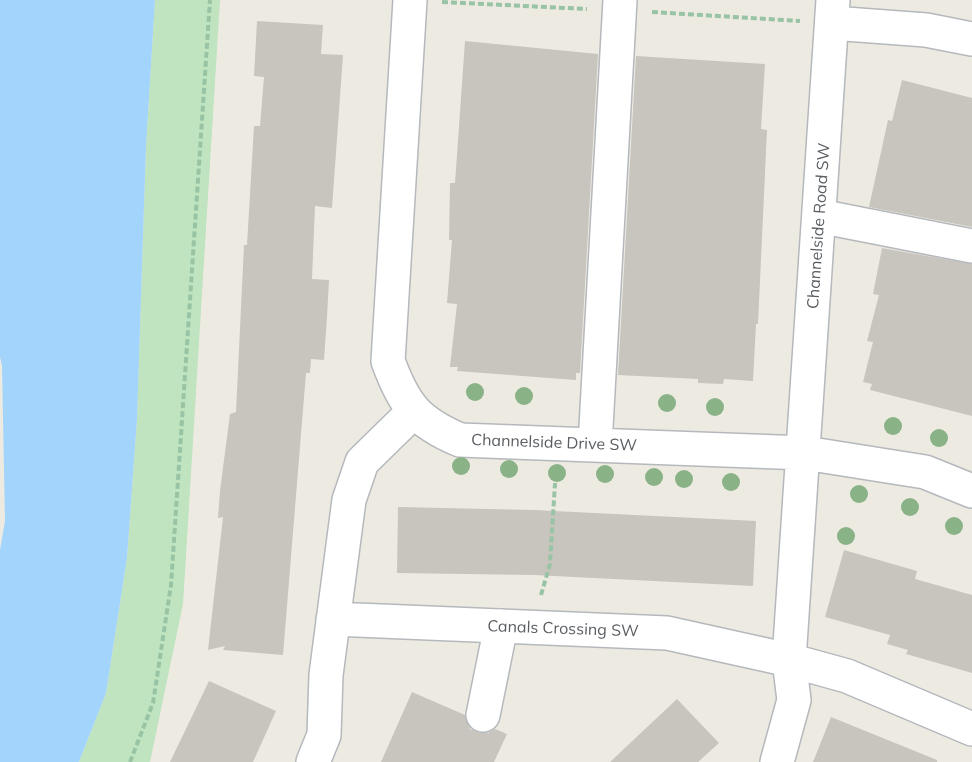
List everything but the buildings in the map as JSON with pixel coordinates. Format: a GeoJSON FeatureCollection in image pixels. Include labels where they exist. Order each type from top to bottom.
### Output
{"type":"FeatureCollection","features":[{"type":"Feature","properties":{"kind":"street","name":"Channelside Drive SW"},"geometry":{"type":"LineString","coordinates":[[410,0],[388,361],[398,388],[413,412],[433,428],[460,440],[805,453],[925,472],[972,490]]}},
{"type":"Feature","properties":{"kind":"street"},"geometry":{"type":"LineString","coordinates":[[594,445],[620,0]]}},
{"type":"Feature","properties":{"kind":"street"},"geometry":{"type":"LineString","coordinates":[[833,11],[972,39]]}},
{"type":"Feature","properties":{"kind":"street","name":"Channelside Road SW"},"geometry":{"type":"LineString","coordinates":[[805,453],[833,11]]}},
{"type":"Feature","properties":{"kind":"street"},"geometry":{"type":"LineString","coordinates":[[819,216],[972,246]]}},
{"type":"Feature","properties":{"kind":"street"},"geometry":{"type":"LineString","coordinates":[[313,762],[324,735],[326,675],[349,500],[362,462],[413,412]]}},
{"type":"Feature","properties":{"kind":"street"},"geometry":{"type":"LineString","coordinates":[[777,762],[794,700],[789,660],[805,453]]}},
{"type":"Feature","properties":{"kind":"street","name":"Canals Crossing SW"},"geometry":{"type":"LineString","coordinates":[[333,619],[667,633],[789,660],[847,676],[972,729]]}},
{"type":"Feature","properties":{"kind":"street"},"geometry":{"type":"LineString","coordinates":[[483,715],[501,626]]}},
{"type":"Feature","properties":{"kind":"path"},"geometry":{"type":"LineString","coordinates":[[130,762],[153,703],[171,585],[210,0]]}},
{"type":"Feature","properties":{"kind":"path"},"geometry":{"type":"LineString","coordinates":[[541,628],[541,591],[550,564],[555,483]]}},
{"type":"Feature","properties":{"kind":"green space"},"geometry":{"type":"Polygon","coordinates":[[[155,0],[220,0],[183,604],[150,762],[79,762],[106,693],[127,558],[137,419],[146,146],[155,0]]]}},
{"type":"Feature","properties":{"kind":"water"},"geometry":{"type":"Polygon","coordinates":[[[0,0],[155,0],[146,146],[137,419],[127,558],[106,693],[79,762],[0,762],[0,550],[5,521],[0,357],[0,0]]]}}]}
